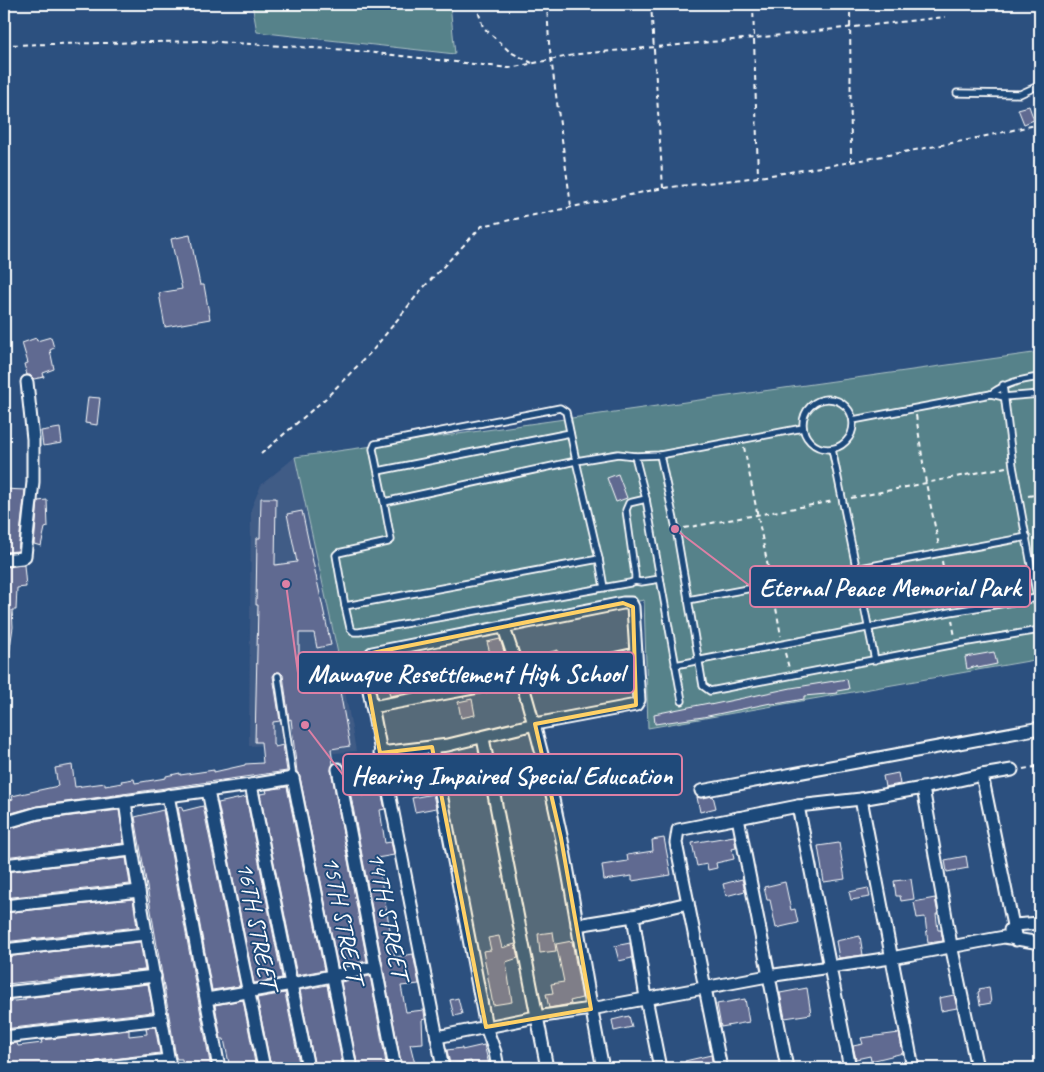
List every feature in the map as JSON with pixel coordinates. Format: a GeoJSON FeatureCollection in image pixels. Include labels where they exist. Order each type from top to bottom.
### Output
{"type":"FeatureCollection","features":[{"type":"Feature","properties":{"kind":"street"},"geometry":{"type":"LineString","coordinates":[[4,560],[25,556],[28,533],[33,482],[33,439],[27,382]]}},
{"type":"Feature","properties":{"kind":"street"},"geometry":{"type":"LineString","coordinates":[[380,753],[432,747],[483,738],[535,724],[636,705],[639,700],[634,616],[631,603],[623,603],[372,653],[366,660],[365,670],[380,753],[398,831],[443,1068]]}},
{"type":"Feature","properties":{"kind":"street"},"geometry":{"type":"LineString","coordinates":[[504,628],[535,724],[561,838],[603,1068]]}},
{"type":"Feature","properties":{"kind":"street"},"geometry":{"type":"LineString","coordinates":[[372,707],[522,679],[635,654]]}},
{"type":"Feature","properties":{"kind":"street"},"geometry":{"type":"LineString","coordinates":[[701,792],[974,742],[1039,728]]}},
{"type":"Feature","properties":{"kind":"street"},"geometry":{"type":"LineString","coordinates":[[483,738],[547,1068]]}},
{"type":"Feature","properties":{"kind":"street"},"geometry":{"type":"LineString","coordinates":[[432,747],[486,1027],[495,1052],[498,1068]]}},
{"type":"Feature","properties":{"kind":"street","name":"14TH STREET"},"geometry":{"type":"LineString","coordinates":[[338,769],[395,1068]]}},
{"type":"Feature","properties":{"kind":"street"},"geometry":{"type":"LineString","coordinates":[[721,1068],[676,844],[678,830],[798,806],[861,799],[1012,770]]}},
{"type":"Feature","properties":{"kind":"street"},"geometry":{"type":"LineString","coordinates":[[982,775],[1016,940]]}},
{"type":"Feature","properties":{"kind":"street"},"geometry":{"type":"LineString","coordinates":[[4,822],[38,813],[294,778]]}},
{"type":"Feature","properties":{"kind":"street","name":"15TH STREET"},"geometry":{"type":"LineString","coordinates":[[294,778],[351,1068]]}},
{"type":"Feature","properties":{"kind":"street"},"geometry":{"type":"LineString","coordinates":[[251,785],[308,1068]]}},
{"type":"Feature","properties":{"kind":"street"},"geometry":{"type":"LineString","coordinates":[[923,788],[951,946],[977,1068]]}},
{"type":"Feature","properties":{"kind":"street","name":"16TH STREET"},"geometry":{"type":"LineString","coordinates":[[208,791],[264,1068]]}},
{"type":"Feature","properties":{"kind":"street"},"geometry":{"type":"LineString","coordinates":[[168,795],[219,1068]]}},
{"type":"Feature","properties":{"kind":"street"},"geometry":{"type":"LineString","coordinates":[[861,799],[912,1068]]}},
{"type":"Feature","properties":{"kind":"street"},"geometry":{"type":"LineString","coordinates":[[98,1068],[169,1064],[155,976],[131,850],[125,801]]}},
{"type":"Feature","properties":{"kind":"street"},"geometry":{"type":"LineString","coordinates":[[798,806],[850,1068]]}},
{"type":"Feature","properties":{"kind":"street"},"geometry":{"type":"LineString","coordinates":[[738,818],[787,1068]]}},
{"type":"Feature","properties":{"kind":"street"},"geometry":{"type":"LineString","coordinates":[[4,864],[131,850]]}},
{"type":"Feature","properties":{"kind":"street"},"geometry":{"type":"LineString","coordinates":[[4,906],[139,891]]}},
{"type":"Feature","properties":{"kind":"street"},"geometry":{"type":"LineString","coordinates":[[577,925],[633,916],[688,903]]}},
{"type":"Feature","properties":{"kind":"street"},"geometry":{"type":"LineString","coordinates":[[633,916],[646,998],[660,1068]]}},
{"type":"Feature","properties":{"kind":"street"},"geometry":{"type":"LineString","coordinates":[[1004,937],[1014,925],[1040,923]]}},
{"type":"Feature","properties":{"kind":"street"},"geometry":{"type":"LineString","coordinates":[[4,950],[146,934]]}},
{"type":"Feature","properties":{"kind":"street"},"geometry":{"type":"LineString","coordinates":[[437,1037],[536,1017],[591,1009],[768,976],[892,958],[1004,937],[1040,944]]}},
{"type":"Feature","properties":{"kind":"street"},"geometry":{"type":"LineString","coordinates":[[207,999],[376,967]]}},
{"type":"Feature","properties":{"kind":"street"},"geometry":{"type":"LineString","coordinates":[[4,993],[155,976]]}},
{"type":"Feature","properties":{"kind":"street"},"geometry":{"type":"LineString","coordinates":[[4,1037],[161,1019]]}},
{"type":"Feature","properties":{"kind":"lane"},"geometry":{"type":"LineString","coordinates":[[957,94],[1020,94],[1040,85]]}},
{"type":"Feature","properties":{"kind":"lane"},"geometry":{"type":"LineString","coordinates":[[991,394],[1003,385],[1019,380],[1040,377]]}},
{"type":"Feature","properties":{"kind":"lane"},"geometry":{"type":"LineString","coordinates":[[1003,385],[1013,466],[1040,614]]}},
{"type":"Feature","properties":{"kind":"lane"},"geometry":{"type":"LineString","coordinates":[[853,420],[991,394],[1004,397],[1040,394]]}},
{"type":"Feature","properties":{"kind":"lane"},"geometry":{"type":"LineString","coordinates":[[824,398],[838,400],[848,408],[853,420],[852,433],[844,444],[832,449],[819,448],[808,440],[803,428],[804,414],[812,404],[824,398]]}},
{"type":"Feature","properties":{"kind":"lane"},"geometry":{"type":"LineString","coordinates":[[604,588],[566,412],[560,408],[375,444],[373,449],[391,540],[336,555],[350,628],[354,632],[604,588],[635,581],[660,579]]}},
{"type":"Feature","properties":{"kind":"lane"},"geometry":{"type":"LineString","coordinates":[[384,502],[576,461],[618,454],[635,456],[660,455],[803,428]]}},
{"type":"Feature","properties":{"kind":"lane"},"geometry":{"type":"LineString","coordinates":[[378,470],[570,433]]}},
{"type":"Feature","properties":{"kind":"lane"},"geometry":{"type":"LineString","coordinates":[[832,449],[874,660]]}},
{"type":"Feature","properties":{"kind":"lane"},"geometry":{"type":"LineString","coordinates":[[660,455],[676,529],[703,686],[710,691],[956,644],[1040,630]]}},
{"type":"Feature","properties":{"kind":"lane"},"geometry":{"type":"LineString","coordinates":[[635,456],[646,499],[682,701]]}},
{"type":"Feature","properties":{"kind":"lane"},"geometry":{"type":"LineString","coordinates":[[635,581],[626,510],[629,503],[646,499]]}},
{"type":"Feature","properties":{"kind":"lane"},"geometry":{"type":"LineString","coordinates":[[688,600],[1027,537]]}},
{"type":"Feature","properties":{"kind":"lane"},"geometry":{"type":"LineString","coordinates":[[346,606],[599,559]]}},
{"type":"Feature","properties":{"kind":"lane"},"geometry":{"type":"LineString","coordinates":[[675,665],[950,612],[1037,598]]}},
{"type":"Feature","properties":{"kind":"lane"},"geometry":{"type":"LineString","coordinates":[[278,676],[294,778]]}},
{"type":"Feature","properties":{"kind":"path"},"geometry":{"type":"LineString","coordinates":[[476,4],[483,26],[510,52],[532,64]]}},
{"type":"Feature","properties":{"kind":"path"},"geometry":{"type":"LineString","coordinates":[[547,4],[551,60],[571,206]]}},
{"type":"Feature","properties":{"kind":"path"},"geometry":{"type":"LineString","coordinates":[[651,4],[663,188]]}},
{"type":"Feature","properties":{"kind":"path"},"geometry":{"type":"LineString","coordinates":[[753,4],[758,177]]}},
{"type":"Feature","properties":{"kind":"path"},"geometry":{"type":"LineString","coordinates":[[850,4],[851,162]]}},
{"type":"Feature","properties":{"kind":"path"},"geometry":{"type":"LineString","coordinates":[[4,45],[202,41],[348,50],[509,68],[579,54],[754,38],[945,17]]}},
{"type":"Feature","properties":{"kind":"path"},"geometry":{"type":"LineString","coordinates":[[261,454],[326,398],[374,350],[422,289],[482,226],[663,188],[758,177],[851,162],[1040,124]]}},
{"type":"Feature","properties":{"kind":"path"},"geometry":{"type":"LineString","coordinates":[[915,408],[926,483],[956,644]]}},
{"type":"Feature","properties":{"kind":"path"},"geometry":{"type":"LineString","coordinates":[[743,438],[782,644],[790,675]]}},
{"type":"Feature","properties":{"kind":"path"},"geometry":{"type":"LineString","coordinates":[[1020,498],[1040,494]]}},
{"type":"Feature","properties":{"kind":"path"},"geometry":{"type":"LineString","coordinates":[[1012,770],[1040,766]]}},
{"type":"Feature","properties":{"kind":"highlighted area"},"geometry":{"type":"Polygon","coordinates":[[[623,603],[633,607],[636,705],[535,724],[561,838],[591,1009],[486,1027],[432,747],[380,753],[365,670],[372,653],[623,603]]]}},
{"type":"Feature","properties":{"kind":"shaded area"},"geometry":{"type":"Polygon","coordinates":[[[295,457],[339,658],[356,751],[295,757],[290,744],[249,746],[251,509],[261,485],[295,457]]]}},
{"type":"Feature","properties":{"kind":"green space"},"geometry":{"type":"Polygon","coordinates":[[[252,4],[450,4],[455,54],[257,32],[252,4]]]}},
{"type":"Feature","properties":{"kind":"green space"},"geometry":{"type":"Polygon","coordinates":[[[1040,352],[1040,659],[648,728],[644,600],[339,658],[295,457],[1040,352]]]}},
{"type":"Feature","properties":{"kind":"building"},"geometry":{"type":"Polygon","coordinates":[[[1029,106],[1034,120],[1024,124],[1018,109],[1029,106]]]}},
{"type":"Feature","properties":{"kind":"building"},"geometry":{"type":"Polygon","coordinates":[[[190,235],[200,285],[204,285],[210,319],[165,327],[159,293],[182,289],[171,239],[190,235]]]}},
{"type":"Feature","properties":{"kind":"building"},"geometry":{"type":"Polygon","coordinates":[[[51,337],[54,348],[50,350],[54,369],[43,373],[44,377],[34,379],[27,375],[24,364],[28,363],[22,343],[36,338],[37,341],[51,337]]]}},
{"type":"Feature","properties":{"kind":"building"},"geometry":{"type":"Polygon","coordinates":[[[88,397],[100,398],[97,425],[85,423],[88,397]]]}},
{"type":"Feature","properties":{"kind":"building"},"geometry":{"type":"Polygon","coordinates":[[[60,428],[62,443],[43,446],[41,431],[60,428]]]}},
{"type":"Feature","properties":{"kind":"building"},"geometry":{"type":"Polygon","coordinates":[[[618,474],[627,498],[616,502],[607,478],[618,474]]]}},
{"type":"Feature","properties":{"kind":"building"},"geometry":{"type":"Polygon","coordinates":[[[4,489],[25,490],[18,551],[4,552],[4,489]]]}},
{"type":"Feature","properties":{"kind":"building"},"geometry":{"type":"Polygon","coordinates":[[[261,498],[276,498],[275,565],[297,562],[287,514],[302,511],[331,645],[317,648],[314,633],[299,633],[299,676],[318,673],[317,667],[335,664],[350,746],[331,749],[333,764],[331,770],[367,961],[338,967],[300,777],[297,772],[291,719],[289,720],[283,675],[280,672],[276,672],[273,676],[280,721],[273,722],[273,745],[275,747],[283,745],[287,771],[37,806],[4,815],[4,802],[13,799],[12,796],[58,786],[55,768],[72,765],[75,787],[105,783],[105,786],[134,779],[135,783],[166,778],[166,776],[180,773],[180,775],[214,770],[214,772],[245,764],[263,763],[261,742],[255,742],[258,605],[256,605],[257,538],[260,538],[261,498]]]}},
{"type":"Feature","properties":{"kind":"building"},"geometry":{"type":"Polygon","coordinates":[[[47,500],[48,527],[45,528],[41,546],[34,544],[38,501],[47,500]]]}},
{"type":"Feature","properties":{"kind":"building"},"geometry":{"type":"Polygon","coordinates":[[[24,565],[26,587],[17,588],[16,610],[12,610],[13,627],[9,655],[4,655],[4,588],[6,588],[4,567],[24,565]]]}},
{"type":"Feature","properties":{"kind":"building"},"geometry":{"type":"Polygon","coordinates":[[[500,639],[511,673],[497,676],[496,671],[477,674],[478,680],[462,683],[459,667],[492,661],[487,642],[500,639]]]}},
{"type":"Feature","properties":{"kind":"building"},"geometry":{"type":"Polygon","coordinates":[[[558,650],[560,663],[526,670],[524,656],[550,654],[550,652],[558,650]]]}},
{"type":"Feature","properties":{"kind":"building"},"geometry":{"type":"Polygon","coordinates":[[[994,652],[997,664],[967,669],[965,657],[994,652]]]}},
{"type":"Feature","properties":{"kind":"building"},"geometry":{"type":"Polygon","coordinates":[[[401,659],[403,672],[400,673],[406,693],[390,696],[382,663],[401,659]]]}},
{"type":"Feature","properties":{"kind":"building"},"geometry":{"type":"Polygon","coordinates":[[[847,679],[849,689],[837,691],[838,693],[804,696],[804,699],[771,703],[703,717],[655,724],[654,714],[847,679]]]}},
{"type":"Feature","properties":{"kind":"building"},"geometry":{"type":"Polygon","coordinates":[[[472,699],[475,715],[461,718],[458,702],[472,699]]]}},
{"type":"Feature","properties":{"kind":"building"},"geometry":{"type":"Polygon","coordinates":[[[898,773],[900,784],[885,787],[883,776],[898,773]]]}},
{"type":"Feature","properties":{"kind":"building"},"geometry":{"type":"Polygon","coordinates":[[[359,774],[362,796],[381,792],[385,809],[380,810],[385,843],[391,842],[394,855],[377,858],[395,957],[413,954],[419,984],[401,986],[406,1012],[424,1010],[425,1019],[422,1020],[423,1043],[410,1044],[416,1068],[402,1068],[347,775],[359,774]]]}},
{"type":"Feature","properties":{"kind":"building"},"geometry":{"type":"Polygon","coordinates":[[[287,787],[324,970],[297,975],[260,794],[267,793],[266,790],[287,787]]]}},
{"type":"Feature","properties":{"kind":"building"},"geometry":{"type":"Polygon","coordinates":[[[433,794],[436,808],[415,812],[412,798],[433,794]]]}},
{"type":"Feature","properties":{"kind":"building"},"geometry":{"type":"Polygon","coordinates":[[[713,796],[716,808],[700,812],[697,797],[713,796]]]}},
{"type":"Feature","properties":{"kind":"building"},"geometry":{"type":"Polygon","coordinates":[[[246,797],[282,978],[254,983],[218,803],[246,797]]]}},
{"type":"Feature","properties":{"kind":"building"},"geometry":{"type":"Polygon","coordinates":[[[181,806],[183,811],[203,806],[240,986],[212,990],[178,807],[181,806]]]}},
{"type":"Feature","properties":{"kind":"building"},"geometry":{"type":"Polygon","coordinates":[[[119,810],[124,843],[4,857],[4,830],[40,820],[119,810]]]}},
{"type":"Feature","properties":{"kind":"building"},"geometry":{"type":"Polygon","coordinates":[[[163,810],[211,1068],[183,1068],[182,1059],[177,1059],[176,1057],[135,817],[163,810]]]}},
{"type":"Feature","properties":{"kind":"building"},"geometry":{"type":"Polygon","coordinates":[[[734,836],[736,848],[732,849],[734,859],[716,863],[717,868],[708,870],[707,864],[697,866],[692,843],[734,836]]]}},
{"type":"Feature","properties":{"kind":"building"},"geometry":{"type":"Polygon","coordinates":[[[664,838],[671,875],[632,881],[632,876],[604,880],[602,865],[628,861],[627,855],[653,851],[652,840],[664,838]]]}},
{"type":"Feature","properties":{"kind":"building"},"geometry":{"type":"Polygon","coordinates":[[[839,843],[845,879],[824,882],[818,846],[839,843]]]}},
{"type":"Feature","properties":{"kind":"building"},"geometry":{"type":"Polygon","coordinates":[[[966,856],[968,868],[947,872],[945,860],[966,856]]]}},
{"type":"Feature","properties":{"kind":"building"},"geometry":{"type":"Polygon","coordinates":[[[126,858],[130,884],[4,898],[4,872],[126,858]]]}},
{"type":"Feature","properties":{"kind":"building"},"geometry":{"type":"Polygon","coordinates":[[[742,879],[745,891],[726,896],[723,884],[742,879]]]}},
{"type":"Feature","properties":{"kind":"building"},"geometry":{"type":"Polygon","coordinates":[[[911,879],[914,899],[901,901],[900,896],[896,896],[894,881],[911,879]]]}},
{"type":"Feature","properties":{"kind":"building"},"geometry":{"type":"Polygon","coordinates":[[[785,882],[791,910],[795,909],[798,923],[776,928],[770,900],[767,900],[764,887],[785,882]]]}},
{"type":"Feature","properties":{"kind":"building"},"geometry":{"type":"Polygon","coordinates":[[[868,888],[870,897],[851,900],[849,892],[868,888]]]}},
{"type":"Feature","properties":{"kind":"building"},"geometry":{"type":"Polygon","coordinates":[[[935,898],[938,930],[941,930],[943,941],[928,943],[925,917],[917,918],[914,902],[935,898]]]}},
{"type":"Feature","properties":{"kind":"building"},"geometry":{"type":"Polygon","coordinates":[[[133,899],[137,927],[4,942],[4,913],[133,899]]]}},
{"type":"Feature","properties":{"kind":"building"},"geometry":{"type":"Polygon","coordinates":[[[553,932],[556,951],[540,953],[538,934],[553,932]]]}},
{"type":"Feature","properties":{"kind":"building"},"geometry":{"type":"Polygon","coordinates":[[[499,936],[502,948],[515,944],[518,958],[506,962],[512,1002],[493,1005],[483,951],[491,950],[488,938],[499,936]]]}},
{"type":"Feature","properties":{"kind":"building"},"geometry":{"type":"Polygon","coordinates":[[[860,936],[863,955],[839,958],[836,941],[860,936]]]}},
{"type":"Feature","properties":{"kind":"building"},"geometry":{"type":"Polygon","coordinates":[[[572,941],[582,998],[570,1001],[571,1004],[549,1008],[546,994],[553,993],[551,984],[564,982],[556,944],[572,941]]]}},
{"type":"Feature","properties":{"kind":"building"},"geometry":{"type":"Polygon","coordinates":[[[140,942],[145,970],[6,984],[4,957],[140,942]]]}},
{"type":"Feature","properties":{"kind":"building"},"geometry":{"type":"Polygon","coordinates":[[[630,943],[632,958],[619,961],[615,946],[630,943]]]}},
{"type":"Feature","properties":{"kind":"building"},"geometry":{"type":"Polygon","coordinates":[[[370,976],[387,1068],[358,1068],[341,982],[370,976]]]}},
{"type":"Feature","properties":{"kind":"building"},"geometry":{"type":"Polygon","coordinates":[[[148,984],[153,1012],[4,1029],[4,1002],[148,984]]]}},
{"type":"Feature","properties":{"kind":"building"},"geometry":{"type":"Polygon","coordinates":[[[327,985],[343,1068],[315,1068],[300,990],[327,985]]]}},
{"type":"Feature","properties":{"kind":"building"},"geometry":{"type":"Polygon","coordinates":[[[989,987],[991,1003],[980,1005],[979,989],[989,987]]]}},
{"type":"Feature","properties":{"kind":"building"},"geometry":{"type":"Polygon","coordinates":[[[807,988],[811,1014],[785,1018],[780,993],[807,988]]]}},
{"type":"Feature","properties":{"kind":"building"},"geometry":{"type":"Polygon","coordinates":[[[285,993],[300,1068],[276,1068],[274,1061],[270,1062],[257,998],[285,993]]]}},
{"type":"Feature","properties":{"kind":"building"},"geometry":{"type":"Polygon","coordinates":[[[954,995],[957,1008],[941,1011],[939,998],[954,995]]]}},
{"type":"Feature","properties":{"kind":"building"},"geometry":{"type":"Polygon","coordinates":[[[458,998],[462,1014],[454,1016],[450,1000],[458,998]]]}},
{"type":"Feature","properties":{"kind":"building"},"geometry":{"type":"Polygon","coordinates":[[[745,999],[749,1022],[721,1027],[717,1004],[745,999]]]}},
{"type":"Feature","properties":{"kind":"building"},"geometry":{"type":"Polygon","coordinates":[[[243,1000],[256,1068],[230,1068],[224,1039],[221,1039],[215,1005],[243,1000]]]}},
{"type":"Feature","properties":{"kind":"building"},"geometry":{"type":"Polygon","coordinates":[[[629,1016],[632,1027],[614,1031],[612,1020],[629,1016]]]}},
{"type":"Feature","properties":{"kind":"building"},"geometry":{"type":"Polygon","coordinates":[[[155,1027],[160,1053],[97,1061],[86,1065],[86,1068],[9,1068],[6,1044],[17,1043],[18,1046],[42,1043],[41,1040],[129,1030],[129,1036],[147,1034],[146,1028],[155,1027]]]}},
{"type":"Feature","properties":{"kind":"building"},"geometry":{"type":"Polygon","coordinates":[[[899,1033],[903,1053],[871,1061],[870,1056],[856,1059],[853,1046],[863,1044],[861,1038],[899,1033]]]}},
{"type":"Feature","properties":{"kind":"building"},"geometry":{"type":"Polygon","coordinates":[[[484,1045],[490,1068],[473,1068],[471,1061],[450,1064],[447,1050],[462,1048],[462,1050],[484,1045]]]}},
{"type":"Feature","properties":{"kind":"building"},"geometry":{"type":"Polygon","coordinates":[[[711,1055],[713,1068],[687,1068],[685,1061],[711,1055]]]}},
{"type":"Feature","properties":{"kind":"place","name":"Eternal Peace Memorial Park"},"geometry":{"type":"Point","coordinates":[675,529]}},
{"type":"Feature","properties":{"kind":"place","name":"Mawaque Resettlement High School"},"geometry":{"type":"Point","coordinates":[286,584]}},
{"type":"Feature","properties":{"kind":"place","name":"Hearing Impaired Special Education"},"geometry":{"type":"Point","coordinates":[305,725]}}]}
